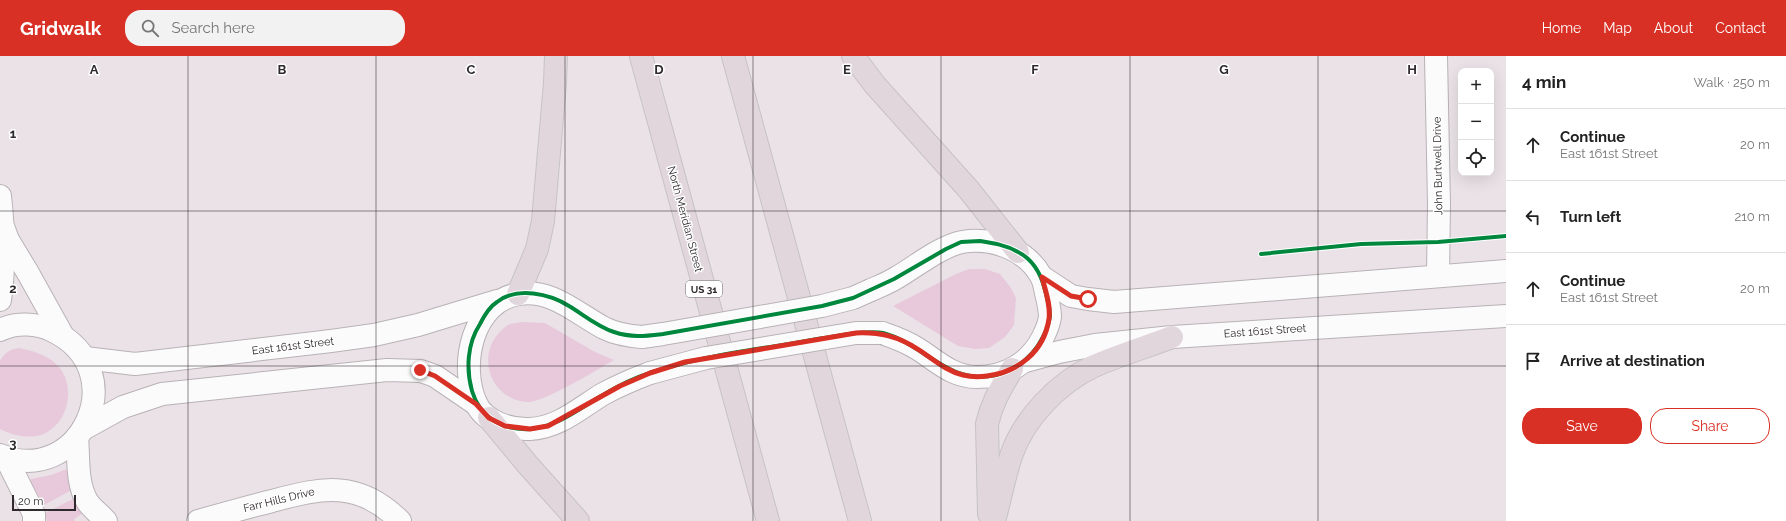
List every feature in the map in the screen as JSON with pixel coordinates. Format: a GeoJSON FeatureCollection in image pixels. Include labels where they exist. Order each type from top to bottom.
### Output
{"type":"FeatureCollection","features":[{"type":"Feature","properties":{"kind":"highway"},"geometry":{"type":"LineString","coordinates":[[518,294],[537,249],[543,220],[556,56]]}},
{"type":"Feature","properties":{"kind":"highway","name":"North Meridian Street"},"geometry":{"type":"LineString","coordinates":[[641,56],[768,521]]}},
{"type":"Feature","properties":{"kind":"highway"},"geometry":{"type":"LineString","coordinates":[[733,56],[860,521]]}},
{"type":"Feature","properties":{"kind":"highway"},"geometry":{"type":"LineString","coordinates":[[853,56],[875,86],[969,190],[1018,252]]}},
{"type":"Feature","properties":{"kind":"highway"},"geometry":{"type":"LineString","coordinates":[[994,521],[1012,456],[1022,433],[1042,405],[1062,387],[1094,367],[1172,337]]}},
{"type":"Feature","properties":{"kind":"highway"},"geometry":{"type":"LineString","coordinates":[[989,521],[987,424],[990,409],[995,399],[1019,365]]}},
{"type":"Feature","properties":{"kind":"highway"},"geometry":{"type":"LineString","coordinates":[[482,411],[526,464],[578,521]]}},
{"type":"Feature","properties":{"kind":"street","name":"John Burtwell Drive"},"geometry":{"type":"LineString","coordinates":[[1436,56],[1439,204],[1438,276]]}},
{"type":"Feature","properties":{"kind":"street"},"geometry":{"type":"LineString","coordinates":[[0,196],[4,229],[4,257],[0,300]]}},
{"type":"Feature","properties":{"kind":"street"},"geometry":{"type":"LineString","coordinates":[[4,229],[8,240],[63,336]]}},
{"type":"Feature","properties":{"kind":"street","name":"East 161st Street"},"geometry":{"type":"LineString","coordinates":[[85,358],[135,364],[374,335],[418,325],[518,294],[535,293],[555,299],[604,328],[626,336],[642,337],[822,306],[853,298],[894,279],[946,249],[962,242],[980,241],[1000,244],[1018,252],[1030,262],[1042,277]]}},
{"type":"Feature","properties":{"kind":"street"},"geometry":{"type":"LineString","coordinates":[[1042,277],[1071,296],[1114,302],[1506,271]]}},
{"type":"Feature","properties":{"kind":"street"},"geometry":{"type":"LineString","coordinates":[[1019,365],[1038,348],[1050,317],[1048,300],[1042,277]]}},
{"type":"Feature","properties":{"kind":"street"},"geometry":{"type":"LineString","coordinates":[[482,411],[470,384],[468,369],[471,344],[478,327],[497,301]]}},
{"type":"Feature","properties":{"kind":"street","name":"East 161st Street"},"geometry":{"type":"LineString","coordinates":[[482,411],[505,426],[530,429],[548,426],[602,395],[650,373],[685,362],[713,356],[856,333],[882,333],[918,349],[937,363],[963,376],[977,377],[995,375],[1019,365],[1059,352],[1095,345],[1172,337],[1506,316]]}},
{"type":"Feature","properties":{"kind":"street"},"geometry":{"type":"LineString","coordinates":[[0,330],[19,325],[34,325],[49,329],[63,336],[75,346],[85,358],[92,376],[94,394],[91,412],[80,433],[71,444],[55,454],[38,459],[19,460],[3,456]]}},
{"type":"Feature","properties":{"kind":"street"},"geometry":{"type":"LineString","coordinates":[[80,433],[123,407],[162,394],[387,370],[420,370],[435,376],[482,411]]}},
{"type":"Feature","properties":{"kind":"street"},"geometry":{"type":"LineString","coordinates":[[80,433],[79,476],[82,489],[86,500],[106,521]]}},
{"type":"Feature","properties":{"kind":"street"},"geometry":{"type":"LineString","coordinates":[[3,456],[34,514],[34,521]]}},
{"type":"Feature","properties":{"kind":"street","name":"Farr Hills Drive"},"geometry":{"type":"LineString","coordinates":[[198,521],[305,492],[330,489],[345,490],[371,498],[400,521]]}},
{"type":"Feature","properties":{"kind":"shaded area"},"geometry":{"type":"Polygon","coordinates":[[[969,269],[985,269],[1000,274],[1011,288],[1016,298],[1014,325],[1005,337],[989,348],[975,349],[958,346],[893,306],[956,274],[969,269]]]}},
{"type":"Feature","properties":{"kind":"shaded area"},"geometry":{"type":"Polygon","coordinates":[[[522,322],[545,323],[595,352],[614,360],[544,398],[526,402],[512,398],[502,391],[494,382],[489,370],[488,358],[491,346],[497,334],[508,325],[522,322]]]}},
{"type":"Feature","properties":{"kind":"shaded area"},"geometry":{"type":"Polygon","coordinates":[[[19,348],[39,353],[48,358],[63,372],[67,382],[67,403],[59,422],[51,430],[41,435],[31,437],[20,436],[0,429],[0,361],[8,352],[19,348]]]}},
{"type":"Feature","properties":{"kind":"shaded area"},"geometry":{"type":"Polygon","coordinates":[[[67,469],[70,491],[44,505],[30,481],[31,479],[51,475],[67,469]]]}},
{"type":"Feature","properties":{"kind":"shaded area"},"geometry":{"type":"Polygon","coordinates":[[[73,499],[83,513],[74,519],[75,521],[47,521],[45,513],[73,499]]]}},
{"type":"Feature","properties":{"kind":"cycle path"},"geometry":{"type":"LineString","coordinates":[[1261,254],[1361,244],[1438,242],[1506,236]]}},
{"type":"Feature","properties":{"kind":"cycle path"},"geometry":{"type":"LineString","coordinates":[[980,241],[1009,248],[1028,259],[1041,278],[1050,310],[1046,330],[1035,351],[1018,366],[996,375],[979,377],[964,375],[937,362],[898,338],[883,333],[873,332],[856,333],[756,349],[676,365],[650,373],[620,385],[560,420],[531,429],[511,428],[494,421],[481,409],[472,391],[468,365],[472,340],[485,315],[492,306],[505,297],[514,294],[524,293],[543,295],[553,298],[569,306],[602,327],[620,334],[638,336],[657,335],[822,306],[853,298],[894,279],[961,242],[980,241]]}},
{"type":"Feature","properties":{"kind":"route"},"geometry":{"type":"LineString","coordinates":[[420,370],[435,376],[476,404],[489,418],[505,426],[530,429],[548,426],[602,395],[632,380],[685,362],[856,333],[882,333],[897,338],[918,349],[932,360],[963,376],[977,377],[995,375],[1012,369],[1026,361],[1038,348],[1050,317],[1048,300],[1042,277],[1071,296],[1088,299]]}}]}
